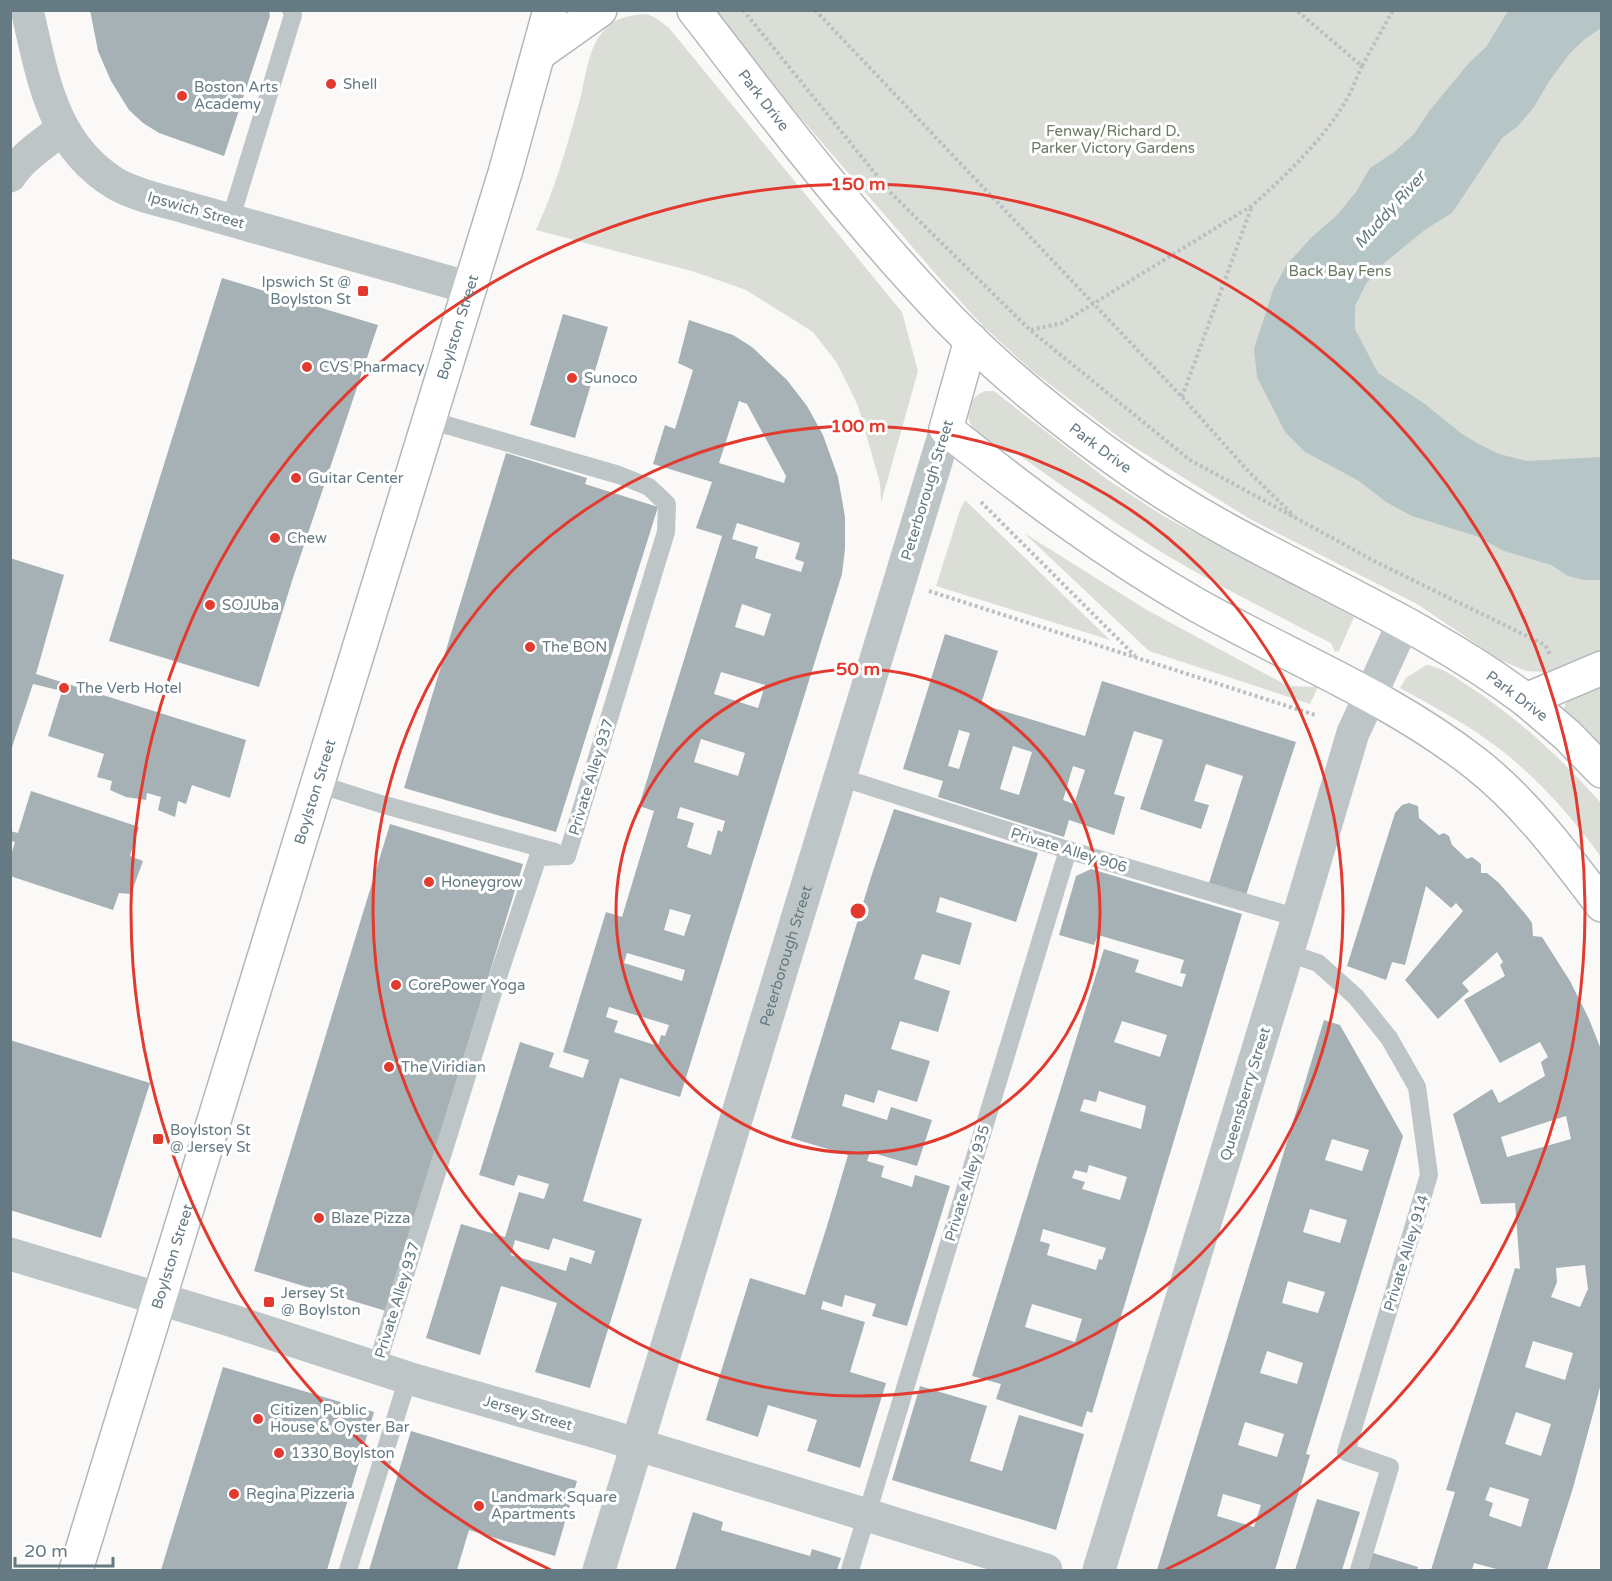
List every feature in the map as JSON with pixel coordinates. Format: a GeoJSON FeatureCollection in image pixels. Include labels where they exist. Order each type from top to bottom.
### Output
{"type":"FeatureCollection","features":[{"type":"Feature","properties":{"kind":"main road","name":"Boylston Street"},"geometry":{"type":"LineString","coordinates":[[75,1570],[470,288],[505,173],[550,10]]}},
{"type":"Feature","properties":{"kind":"main road"},"geometry":{"type":"LineString","coordinates":[[538,54],[600,10]]}},
{"type":"Feature","properties":{"kind":"main road","name":"Park Drive"},"geometry":{"type":"LineString","coordinates":[[682,10],[702,20],[760,96],[868,228],[950,320],[1060,418],[1146,481],[1233,533],[1404,622],[1479,667],[1526,700],[1567,735],[1602,771]]}},
{"type":"Feature","properties":{"kind":"main road","name":"Peterborough Street"},"geometry":{"type":"LineString","coordinates":[[946,429],[971,340]]}},
{"type":"Feature","properties":{"kind":"main road"},"geometry":{"type":"LineString","coordinates":[[946,429],[1029,496],[1110,553],[1196,604],[1370,693],[1419,723],[1476,764],[1531,815],[1602,905]]}},
{"type":"Feature","properties":{"kind":"main road"},"geometry":{"type":"LineString","coordinates":[[1526,700],[1602,668]]}},
{"type":"Feature","properties":{"kind":"street","name":"Ipswich Street"},"geometry":{"type":"LineString","coordinates":[[27,10],[44,82],[62,129],[85,159],[117,184],[141,194],[470,288]]}},
{"type":"Feature","properties":{"kind":"street"},"geometry":{"type":"LineString","coordinates":[[10,176],[16,167],[62,129]]}},
{"type":"Feature","properties":{"kind":"street","name":"Peterborough Street"},"geometry":{"type":"LineString","coordinates":[[599,1570],[946,429]]}},
{"type":"Feature","properties":{"kind":"street","name":"Queensberry Street"},"geometry":{"type":"LineString","coordinates":[[1099,1570],[1353,734],[1404,622]]}},
{"type":"Feature","properties":{"kind":"street","name":"Jersey Street"},"geometry":{"type":"LineString","coordinates":[[10,1254],[408,1378],[638,1445],[1046,1570]]}},
{"type":"Feature","properties":{"kind":"lane"},"geometry":{"type":"LineString","coordinates":[[230,220],[292,15],[291,10]]}},
{"type":"Feature","properties":{"kind":"lane","name":"Private Alley 937"},"geometry":{"type":"LineString","coordinates":[[376,1368],[494,989],[538,857],[567,856],[666,532],[667,504],[649,487],[619,475],[429,420]]}},
{"type":"Feature","properties":{"kind":"lane","name":"Private Alley 906"},"geometry":{"type":"LineString","coordinates":[[840,777],[1068,850],[1298,918]]}},
{"type":"Feature","properties":{"kind":"lane"},"geometry":{"type":"LineString","coordinates":[[318,784],[567,856]]}},
{"type":"Feature","properties":{"kind":"lane","name":"Private Alley 935"},"geometry":{"type":"LineString","coordinates":[[850,1570],[1068,850]]}},
{"type":"Feature","properties":{"kind":"lane","name":"Private Alley 914"},"geometry":{"type":"LineString","coordinates":[[1288,953],[1318,963],[1356,997],[1389,1038],[1417,1087],[1429,1175],[1346,1452],[1390,1467],[1359,1570]]}},
{"type":"Feature","properties":{"kind":"lane"},"geometry":{"type":"LineString","coordinates":[[348,1570],[408,1378]]}},
{"type":"Feature","properties":{"kind":"path"},"geometry":{"type":"LineString","coordinates":[[743,10],[891,193],[1030,330],[1190,460],[1376,562],[1545,645]]}},
{"type":"Feature","properties":{"kind":"path"},"geometry":{"type":"LineString","coordinates":[[815,10],[1182,397],[1249,472],[1299,520]]}},
{"type":"Feature","properties":{"kind":"path"},"geometry":{"type":"LineString","coordinates":[[1296,10],[1362,66]]}},
{"type":"Feature","properties":{"kind":"path"},"geometry":{"type":"LineString","coordinates":[[1030,330],[1062,323],[1252,205],[1278,182],[1326,130],[1344,104],[1393,10]]}},
{"type":"Feature","properties":{"kind":"path"},"geometry":{"type":"LineString","coordinates":[[1182,397],[1252,205]]}},
{"type":"Feature","properties":{"kind":"path"},"geometry":{"type":"LineString","coordinates":[[974,494],[1135,657]]}},
{"type":"Feature","properties":{"kind":"path"},"geometry":{"type":"LineString","coordinates":[[928,590],[1315,715]]}},
{"type":"Feature","properties":{"kind":"green space","name":"Back Bay Fens"},"geometry":{"type":"Polygon","coordinates":[[[708,11],[1601,11],[1601,653],[1567,668],[1543,672],[1526,671],[1500,660],[1417,604],[1250,519],[1121,439],[1030,369],[982,325],[708,11]]]}},
{"type":"Feature","properties":{"kind":"green space"},"geometry":{"type":"Polygon","coordinates":[[[647,14],[669,28],[902,312],[918,371],[881,503],[880,483],[858,406],[837,363],[813,332],[746,290],[695,272],[536,230],[560,167],[594,45],[605,29],[619,19],[647,14]]]}},
{"type":"Feature","properties":{"kind":"green space"},"geometry":{"type":"Polygon","coordinates":[[[985,391],[994,391],[1108,480],[1165,517],[1354,617],[1339,651],[1335,652],[1331,643],[1153,547],[1016,453],[1004,451],[990,444],[973,428],[969,418],[972,402],[985,391]]]}},
{"type":"Feature","properties":{"kind":"green space"},"geometry":{"type":"Polygon","coordinates":[[[965,500],[1110,640],[936,586],[965,500]]]}},
{"type":"Feature","properties":{"kind":"green space"},"geometry":{"type":"Polygon","coordinates":[[[1024,533],[1147,610],[1288,686],[1318,687],[1310,704],[1149,651],[1024,533]]]}},
{"type":"Feature","properties":{"kind":"green space"},"geometry":{"type":"Polygon","coordinates":[[[1426,665],[1437,667],[1452,675],[1504,711],[1586,786],[1601,803],[1601,857],[1555,800],[1515,762],[1465,725],[1400,688],[1406,678],[1426,665]]]}},
{"type":"Feature","properties":{"kind":"green space"},"geometry":{"type":"Polygon","coordinates":[[[1601,682],[1601,747],[1585,728],[1563,713],[1566,702],[1601,682]]]}},
{"type":"Feature","properties":{"kind":"water","name":"Muddy River"},"geometry":{"type":"Polygon","coordinates":[[[1508,11],[1601,11],[1601,28],[1570,53],[1534,107],[1518,126],[1502,138],[1452,213],[1426,229],[1383,264],[1366,284],[1355,306],[1355,329],[1378,373],[1479,444],[1499,454],[1527,461],[1601,457],[1600,580],[1584,580],[1568,576],[1551,565],[1504,551],[1476,536],[1412,516],[1386,502],[1359,481],[1305,452],[1285,432],[1257,377],[1254,349],[1273,290],[1287,264],[1336,216],[1356,192],[1370,168],[1393,153],[1414,134],[1430,110],[1468,64],[1486,47],[1508,11]]]}},
{"type":"Feature","properties":{"kind":"building","name":"Boston Arts Academy"},"geometry":{"type":"Polygon","coordinates":[[[90,10],[269,10],[270,16],[224,156],[159,133],[129,110],[111,81],[98,51],[90,10]]]}},
{"type":"Feature","properties":{"kind":"building"},"geometry":{"type":"Polygon","coordinates":[[[222,278],[378,325],[259,687],[109,641],[222,278]]]}},
{"type":"Feature","properties":{"kind":"building"},"geometry":{"type":"Polygon","coordinates":[[[563,314],[608,327],[575,438],[530,425],[563,314]]]}},
{"type":"Feature","properties":{"kind":"building"},"geometry":{"type":"Polygon","coordinates":[[[689,320],[733,335],[752,347],[787,380],[807,406],[823,435],[838,477],[845,517],[845,549],[842,574],[680,1097],[620,1078],[583,1201],[642,1219],[590,1388],[535,1372],[557,1303],[529,1294],[501,1286],[480,1355],[426,1338],[461,1224],[505,1237],[519,1192],[544,1199],[549,1184],[518,1175],[514,1186],[479,1175],[520,1042],[554,1053],[549,1067],[583,1078],[589,1060],[563,1052],[606,912],[622,917],[654,811],[639,806],[722,536],[696,528],[712,482],[653,464],[665,425],[675,429],[693,370],[678,363],[689,320]],[[739,401],[719,463],[784,483],[786,476],[747,404],[739,401]],[[737,523],[732,539],[758,547],[755,558],[801,572],[804,562],[795,559],[800,543],[737,523]],[[742,604],[735,627],[764,636],[771,614],[742,604]],[[721,672],[714,694],[758,708],[765,685],[721,672]],[[701,739],[694,762],[738,776],[745,753],[701,739]],[[680,807],[677,818],[694,823],[687,847],[711,855],[718,830],[722,832],[725,821],[680,807]],[[670,909],[664,930],[684,936],[691,915],[670,909]],[[627,953],[624,963],[682,981],[685,970],[627,953]],[[609,1007],[606,1017],[618,1021],[614,1032],[658,1046],[661,1035],[665,1036],[669,1025],[609,1007]],[[553,1238],[549,1250],[515,1240],[511,1255],[566,1271],[570,1257],[591,1264],[595,1251],[553,1238]]]}},
{"type":"Feature","properties":{"kind":"building","name":"The BON"},"geometry":{"type":"Polygon","coordinates":[[[506,453],[587,478],[585,484],[658,507],[556,832],[404,788],[506,453]]]}},
{"type":"Feature","properties":{"kind":"building","name":"The Verb Hotel"},"geometry":{"type":"Polygon","coordinates":[[[10,558],[64,575],[36,674],[246,740],[230,798],[192,785],[186,804],[178,801],[175,817],[158,810],[161,797],[147,793],[146,800],[126,797],[110,790],[112,781],[97,777],[104,754],[48,736],[62,691],[33,684],[10,753],[10,558]]]}},
{"type":"Feature","properties":{"kind":"building"},"geometry":{"type":"Polygon","coordinates":[[[945,634],[998,651],[981,704],[1085,736],[1102,681],[1296,742],[1246,895],[1209,883],[1243,776],[1206,764],[1194,801],[1209,805],[1201,829],[1140,809],[1163,740],[1134,731],[1114,794],[1125,797],[1114,835],[1069,820],[1064,837],[938,797],[943,781],[903,769],[945,634]],[[959,730],[948,766],[959,769],[970,733],[959,730]],[[1013,746],[1000,789],[1019,795],[1032,752],[1013,746]],[[1073,766],[1063,800],[1074,804],[1085,770],[1073,766]]]}},
{"type":"Feature","properties":{"kind":"building"},"geometry":{"type":"Polygon","coordinates":[[[31,791],[139,827],[130,856],[143,861],[131,894],[119,893],[113,910],[10,876],[10,858],[15,842],[10,841],[10,831],[18,833],[31,791]]]}},
{"type":"Feature","properties":{"kind":"building"},"geometry":{"type":"Polygon","coordinates":[[[1409,803],[1418,806],[1419,818],[1439,835],[1444,833],[1449,836],[1452,845],[1467,859],[1472,857],[1481,864],[1481,873],[1487,873],[1499,883],[1527,916],[1532,923],[1533,936],[1542,937],[1570,981],[1602,1052],[1602,1380],[1573,1488],[1547,1570],[1500,1570],[1474,1563],[1472,1570],[1431,1570],[1455,1492],[1446,1490],[1515,1268],[1520,1269],[1515,1203],[1481,1204],[1453,1114],[1492,1089],[1499,1103],[1545,1076],[1541,1062],[1548,1057],[1540,1042],[1500,1063],[1464,1000],[1505,976],[1500,965],[1503,962],[1497,952],[1462,983],[1469,991],[1438,1019],[1405,980],[1463,911],[1456,903],[1451,908],[1426,886],[1405,965],[1392,962],[1386,980],[1347,966],[1395,813],[1402,805],[1409,803]],[[1566,1116],[1501,1137],[1507,1157],[1571,1139],[1566,1116]],[[1585,1265],[1556,1268],[1557,1282],[1551,1297],[1580,1307],[1588,1289],[1585,1265]],[[1533,1341],[1525,1367],[1565,1380],[1573,1353],[1533,1341]],[[1516,1412],[1505,1444],[1541,1456],[1551,1424],[1516,1412]],[[1490,1487],[1485,1500],[1493,1503],[1489,1516],[1521,1527],[1529,1499],[1490,1487]]]}},
{"type":"Feature","properties":{"kind":"building"},"geometry":{"type":"Polygon","coordinates":[[[894,809],[1038,853],[1016,922],[940,897],[936,912],[972,923],[960,965],[922,954],[914,979],[950,991],[938,1032],[900,1021],[891,1049],[930,1061],[917,1102],[878,1090],[874,1103],[845,1094],[842,1106],[887,1120],[891,1107],[932,1120],[917,1166],[870,1152],[867,1161],[884,1166],[881,1177],[912,1187],[915,1175],[950,1186],[907,1326],[872,1316],[876,1304],[845,1295],[842,1307],[823,1301],[821,1309],[865,1322],[850,1372],[886,1383],[860,1468],[807,1451],[817,1420],[768,1405],[758,1437],[706,1420],[750,1278],[805,1295],[827,1226],[848,1155],[791,1138],[894,809]]]}},
{"type":"Feature","properties":{"kind":"building","name":"The Viridian"},"geometry":{"type":"Polygon","coordinates":[[[390,824],[523,864],[386,1311],[254,1271],[390,824]]]}},
{"type":"Feature","properties":{"kind":"building"},"geometry":{"type":"Polygon","coordinates":[[[1091,869],[1242,914],[1092,1413],[1087,1411],[1082,1427],[996,1399],[1001,1384],[972,1376],[1104,949],[1139,960],[1135,972],[1182,987],[1186,974],[1180,973],[1184,960],[1098,935],[1094,945],[1059,935],[1076,876],[1091,869]],[[1122,1021],[1114,1042],[1160,1057],[1167,1035],[1122,1021]],[[1099,1091],[1096,1102],[1084,1099],[1080,1111],[1141,1129],[1146,1106],[1099,1091]],[[1089,1165],[1087,1173],[1075,1170],[1072,1178],[1085,1182],[1082,1189],[1120,1200],[1127,1177],[1089,1165]],[[1043,1229],[1040,1241],[1050,1244],[1047,1255],[1096,1270],[1099,1259],[1102,1260],[1106,1248],[1043,1229]],[[1032,1304],[1025,1327],[1075,1342],[1082,1319],[1032,1304]]]}},
{"type":"Feature","properties":{"kind":"building"},"geometry":{"type":"Polygon","coordinates":[[[1324,1020],[1340,1025],[1403,1136],[1306,1454],[1310,1455],[1275,1570],[1157,1570],[1324,1020]],[[1332,1139],[1325,1160],[1362,1171],[1369,1150],[1332,1139]],[[1310,1209],[1303,1232],[1340,1243],[1347,1220],[1310,1209]],[[1288,1281],[1282,1303],[1318,1313],[1325,1292],[1288,1281]],[[1267,1351],[1260,1373],[1297,1384],[1303,1363],[1267,1351]],[[1245,1422],[1238,1445],[1277,1457],[1284,1434],[1245,1422]],[[1223,1494],[1217,1516],[1254,1527],[1261,1505],[1223,1494]]]}},
{"type":"Feature","properties":{"kind":"building"},"geometry":{"type":"Polygon","coordinates":[[[10,1040],[150,1083],[101,1238],[10,1210],[10,1040]]]}},
{"type":"Feature","properties":{"kind":"building","name":"1330 Boylston"},"geometry":{"type":"Polygon","coordinates":[[[223,1367],[374,1412],[327,1570],[161,1570],[223,1367]]]}},
{"type":"Feature","properties":{"kind":"building"},"geometry":{"type":"Polygon","coordinates":[[[920,1386],[987,1406],[970,1461],[1002,1471],[1019,1415],[1084,1434],[1056,1530],[892,1480],[920,1386]]]}},
{"type":"Feature","properties":{"kind":"building","name":"Landmark Square Apartments"},"geometry":{"type":"Polygon","coordinates":[[[411,1431],[577,1481],[555,1556],[469,1530],[457,1570],[369,1570],[411,1431]]]}},
{"type":"Feature","properties":{"kind":"building"},"geometry":{"type":"Polygon","coordinates":[[[1317,1499],[1360,1512],[1342,1570],[1295,1570],[1317,1499]]]}},
{"type":"Feature","properties":{"kind":"building"},"geometry":{"type":"Polygon","coordinates":[[[693,1512],[723,1522],[721,1530],[810,1556],[812,1549],[841,1558],[837,1570],[675,1570],[693,1512]]]}},
{"type":"Feature","properties":{"kind":"building"},"geometry":{"type":"Polygon","coordinates":[[[1373,1553],[1418,1567],[1417,1570],[1367,1570],[1373,1553]]]}},
{"type":"Feature","properties":{"kind":"place","name":"Shell"},"geometry":{"type":"Point","coordinates":[331,84]}},
{"type":"Feature","properties":{"kind":"place","name":"Boston Arts Academy"},"geometry":{"type":"Point","coordinates":[182,96]}},
{"type":"Feature","properties":{"kind":"place","name":"Ipswich St @ Boylston St"},"geometry":{"type":"Point","coordinates":[363,291]}},
{"type":"Feature","properties":{"kind":"place","name":"CVS Pharmacy"},"geometry":{"type":"Point","coordinates":[307,367]}},
{"type":"Feature","properties":{"kind":"place","name":"Sunoco"},"geometry":{"type":"Point","coordinates":[572,378]}},
{"type":"Feature","properties":{"kind":"place","name":"Guitar Center"},"geometry":{"type":"Point","coordinates":[296,478]}},
{"type":"Feature","properties":{"kind":"place","name":"Chew"},"geometry":{"type":"Point","coordinates":[275,538]}},
{"type":"Feature","properties":{"kind":"place","name":"SOJUba"},"geometry":{"type":"Point","coordinates":[210,605]}},
{"type":"Feature","properties":{"kind":"place","name":"The BON"},"geometry":{"type":"Point","coordinates":[530,647]}},
{"type":"Feature","properties":{"kind":"place","name":"The Verb Hotel"},"geometry":{"type":"Point","coordinates":[64,688]}},
{"type":"Feature","properties":{"kind":"place","name":"Honeygrow"},"geometry":{"type":"Point","coordinates":[429,882]}},
{"type":"Feature","properties":{"kind":"place","name":"CorePower Yoga"},"geometry":{"type":"Point","coordinates":[396,985]}},
{"type":"Feature","properties":{"kind":"place","name":"The Viridian"},"geometry":{"type":"Point","coordinates":[389,1067]}},
{"type":"Feature","properties":{"kind":"place","name":"Boylston St @ Jersey St"},"geometry":{"type":"Point","coordinates":[158,1139]}},
{"type":"Feature","properties":{"kind":"place","name":"Blaze Pizza"},"geometry":{"type":"Point","coordinates":[319,1218]}},
{"type":"Feature","properties":{"kind":"place","name":"Jersey St @ Boylston"},"geometry":{"type":"Point","coordinates":[269,1302]}},
{"type":"Feature","properties":{"kind":"place","name":"Citizen Public House & Oyster Bar"},"geometry":{"type":"Point","coordinates":[258,1419]}},
{"type":"Feature","properties":{"kind":"place","name":"1330 Boylston"},"geometry":{"type":"Point","coordinates":[279,1453]}},
{"type":"Feature","properties":{"kind":"place","name":"Regina Pizzeria"},"geometry":{"type":"Point","coordinates":[234,1494]}},
{"type":"Feature","properties":{"kind":"place","name":"Landmark Square Apartments"},"geometry":{"type":"Point","coordinates":[479,1506]}},
{"type":"Feature","properties":{"kind":"park label","name":"Fenway/Richard D. Parker Victory Gardens"},"geometry":{"type":"Point","coordinates":[1113,140]}}]}
